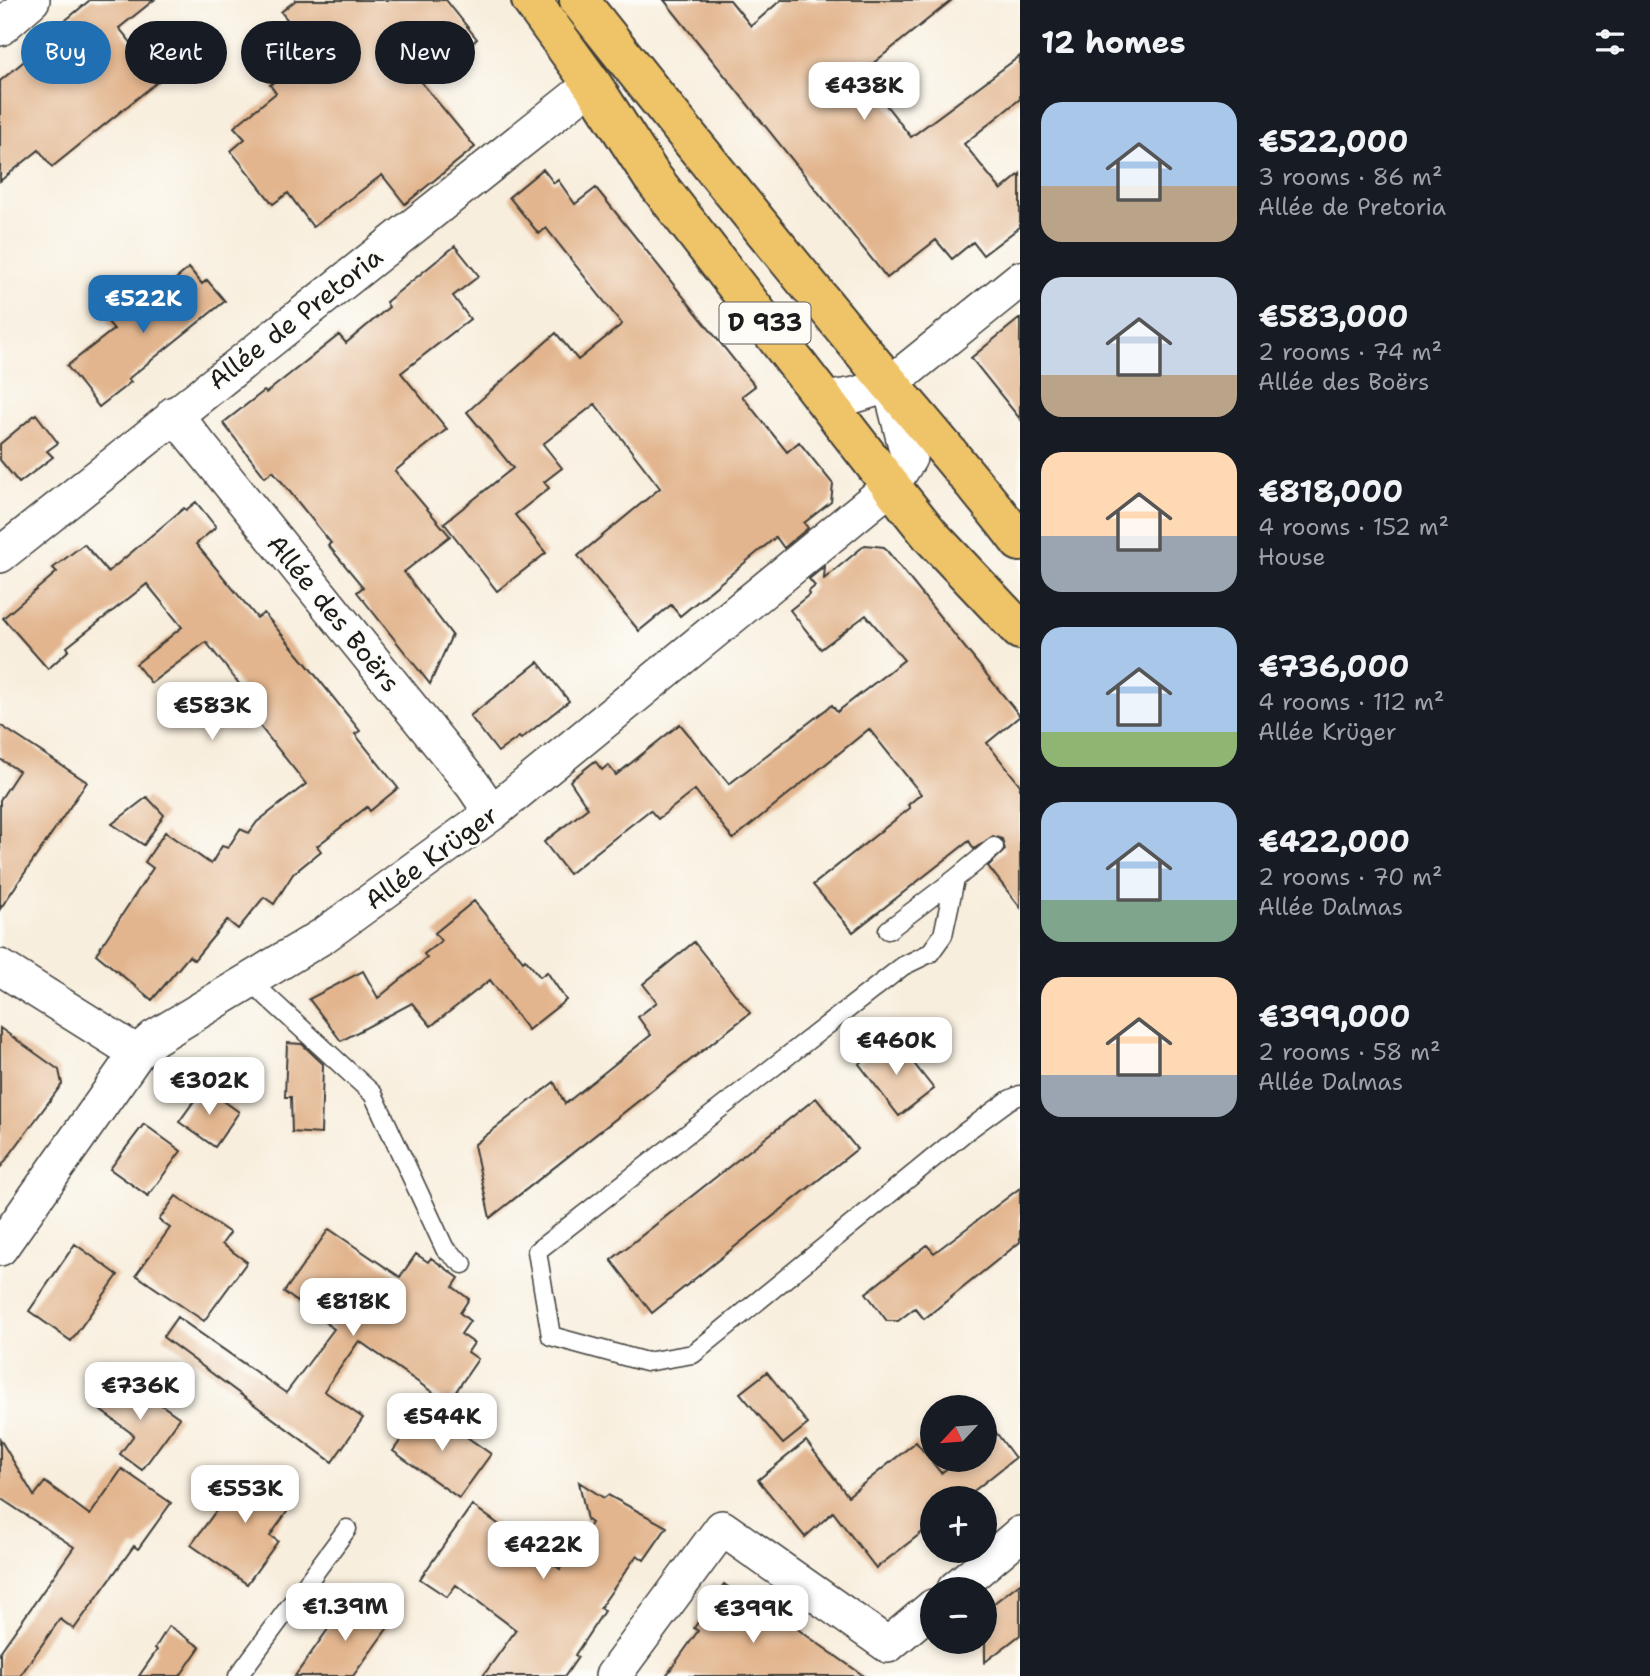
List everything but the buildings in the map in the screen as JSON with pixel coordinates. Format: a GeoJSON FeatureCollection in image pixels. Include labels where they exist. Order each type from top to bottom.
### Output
{"type":"FeatureCollection","features":[{"type":"Feature","properties":{"kind":"main road","name":"D 933"},"geometry":{"type":"LineString","coordinates":[[531,0],[592,84],[652,177],[891,486],[931,536],[1020,630]]}},
{"type":"Feature","properties":{"kind":"main road","name":"D 933"},"geometry":{"type":"LineString","coordinates":[[579,0],[726,185],[984,493],[1020,542]]}},
{"type":"Feature","properties":{"kind":"street"},"geometry":{"type":"LineString","coordinates":[[0,28],[32,0]]}},
{"type":"Feature","properties":{"kind":"street","name":"Allée de Pretoria"},"geometry":{"type":"LineString","coordinates":[[0,555],[592,84]]}},
{"type":"Feature","properties":{"kind":"street"},"geometry":{"type":"LineString","coordinates":[[825,400],[855,395],[890,384],[1020,279]]}},
{"type":"Feature","properties":{"kind":"street"},"geometry":{"type":"LineString","coordinates":[[890,384],[909,458],[891,486]]}},
{"type":"Feature","properties":{"kind":"street","name":"Allée des Boërs"},"geometry":{"type":"LineString","coordinates":[[174,414],[473,785],[492,813]]}},
{"type":"Feature","properties":{"kind":"street","name":"Allée Krüger"},"geometry":{"type":"LineString","coordinates":[[0,1248],[137,1053],[154,1038],[323,936],[492,813],[891,486]]}},
{"type":"Feature","properties":{"kind":"street"},"geometry":{"type":"LineString","coordinates":[[0,967],[137,1053]]}},
{"type":"Feature","properties":{"kind":"street"},"geometry":{"type":"LineString","coordinates":[[613,1676],[722,1528],[888,1645],[920,1618]]}},
{"type":"Feature","properties":{"kind":"street"},"geometry":{"type":"LineString","coordinates":[[968,1577],[1020,1534]]}},
{"type":"Feature","properties":{"kind":"lane"},"geometry":{"type":"LineString","coordinates":[[888,929],[994,847]]}},
{"type":"Feature","properties":{"kind":"lane"},"geometry":{"type":"LineString","coordinates":[[955,878],[943,935],[930,953],[903,966],[537,1251],[551,1336],[646,1362],[693,1354],[964,1133],[1020,1095]]}},
{"type":"Feature","properties":{"kind":"lane"},"geometry":{"type":"LineString","coordinates":[[250,980],[373,1094],[445,1249],[463,1264]]}},
{"type":"Feature","properties":{"kind":"lane"},"geometry":{"type":"LineString","coordinates":[[238,1676],[347,1529]]}}]}
